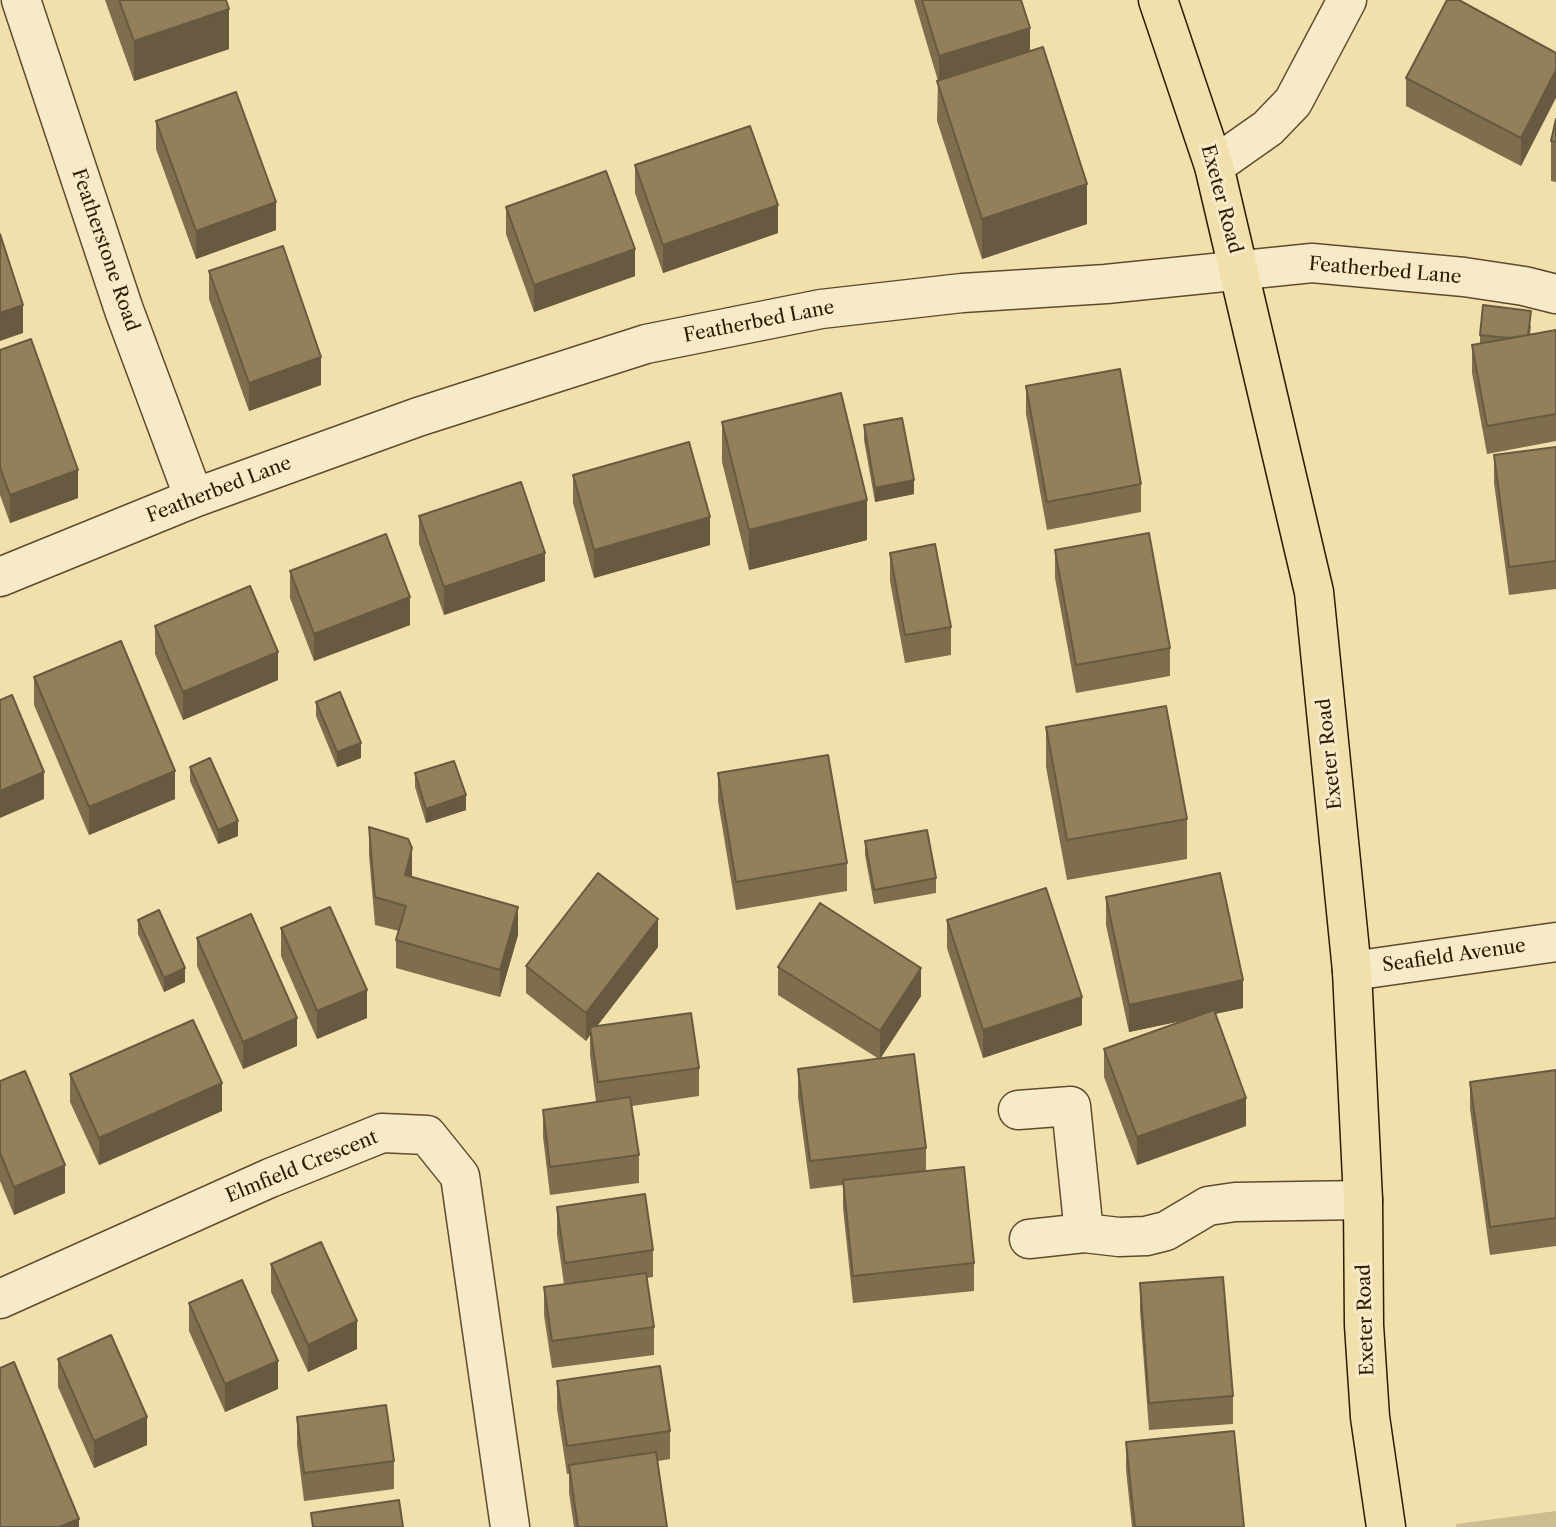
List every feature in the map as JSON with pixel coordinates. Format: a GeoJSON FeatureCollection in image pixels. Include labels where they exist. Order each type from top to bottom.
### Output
{"type":"FeatureCollection","features":[{"type":"Feature","properties":{"kind":"highway","name":"Exeter Road"},"geometry":{"type":"LineString","coordinates":[[1158,0],[1214,166],[1314,592],[1352,971],[1363,1200],[1364,1325],[1370,1417],[1386,1527]]}},
{"type":"Feature","properties":{"kind":"street","name":"Featherstone Road"},"geometry":{"type":"LineString","coordinates":[[21,0],[124,310],[194,498]]}},
{"type":"Feature","properties":{"kind":"street"},"geometry":{"type":"LineString","coordinates":[[1214,166],[1268,128],[1293,103],[1347,0]]}},
{"type":"Feature","properties":{"kind":"street","name":"Featherbed Lane"},"geometry":{"type":"LineString","coordinates":[[0,578],[194,498],[418,417],[646,344],[821,309],[962,293],[1106,284],[1239,268],[1312,263],[1464,277],[1556,294]]}},
{"type":"Feature","properties":{"kind":"street","name":"Seafield Avenue"},"geometry":{"type":"LineString","coordinates":[[1352,971],[1556,942]]}},
{"type":"Feature","properties":{"kind":"street"},"geometry":{"type":"LineString","coordinates":[[1018,1111],[1071,1106],[1084,1233]]}},
{"type":"Feature","properties":{"kind":"street","name":"Elmfield Crescent"},"geometry":{"type":"LineString","coordinates":[[0,1299],[270,1178],[382,1133],[428,1135],[460,1176],[510,1527]]}},
{"type":"Feature","properties":{"kind":"street"},"geometry":{"type":"LineString","coordinates":[[1029,1239],[1084,1233],[1119,1237],[1146,1236],[1166,1231],[1208,1206],[1235,1202],[1363,1200]]}},
{"type":"Feature","properties":{"kind":"shaded area"},"geometry":{"type":"Polygon","coordinates":[[[1556,1511],[1556,1527],[1456,1527],[1456,1524],[1556,1511]]]}},
{"type":"Feature","properties":{"kind":"building"},"geometry":{"type":"Polygon","coordinates":[[[119,0],[226,0],[229,9],[134,41],[119,0]]]}},
{"type":"Feature","properties":{"kind":"building"},"geometry":{"type":"Polygon","coordinates":[[[922,0],[1021,0],[1030,28],[939,56],[922,0]]]}},
{"type":"Feature","properties":{"kind":"building"},"geometry":{"type":"Polygon","coordinates":[[[1447,0],[1459,0],[1556,53],[1556,70],[1521,138],[1406,78],[1447,0]]]}},
{"type":"Feature","properties":{"kind":"building"},"geometry":{"type":"Polygon","coordinates":[[[1043,47],[1087,184],[982,219],[937,81],[1043,47]]]}},
{"type":"Feature","properties":{"kind":"building"},"geometry":{"type":"Polygon","coordinates":[[[236,92],[276,202],[196,231],[156,121],[236,92]]]}},
{"type":"Feature","properties":{"kind":"building"},"geometry":{"type":"Polygon","coordinates":[[[1556,119],[1556,142],[1551,141],[1556,119]]]}},
{"type":"Feature","properties":{"kind":"building"},"geometry":{"type":"Polygon","coordinates":[[[750,126],[778,205],[663,245],[635,165],[750,126]]]}},
{"type":"Feature","properties":{"kind":"building"},"geometry":{"type":"Polygon","coordinates":[[[606,171],[635,249],[534,285],[506,207],[606,171]]]}},
{"type":"Feature","properties":{"kind":"building"},"geometry":{"type":"Polygon","coordinates":[[[0,234],[23,305],[0,313],[0,234]]]}},
{"type":"Feature","properties":{"kind":"building"},"geometry":{"type":"Polygon","coordinates":[[[283,246],[321,357],[249,383],[209,271],[283,246]]]}},
{"type":"Feature","properties":{"kind":"building"},"geometry":{"type":"Polygon","coordinates":[[[1483,305],[1531,311],[1528,335],[1509,338],[1480,335],[1483,305]]]}},
{"type":"Feature","properties":{"kind":"building"},"geometry":{"type":"Polygon","coordinates":[[[1556,330],[1556,414],[1487,426],[1472,345],[1556,330]]]}},
{"type":"Feature","properties":{"kind":"building"},"geometry":{"type":"Polygon","coordinates":[[[31,339],[78,470],[10,495],[0,467],[0,350],[31,339]]]}},
{"type":"Feature","properties":{"kind":"building"},"geometry":{"type":"Polygon","coordinates":[[[1120,369],[1141,484],[1047,502],[1026,386],[1120,369]]]}},
{"type":"Feature","properties":{"kind":"building"},"geometry":{"type":"Polygon","coordinates":[[[841,393],[867,500],[749,530],[722,422],[841,393]]]}},
{"type":"Feature","properties":{"kind":"building"},"geometry":{"type":"Polygon","coordinates":[[[902,418],[914,480],[875,488],[864,425],[902,418]]]}},
{"type":"Feature","properties":{"kind":"building"},"geometry":{"type":"Polygon","coordinates":[[[689,442],[710,517],[594,550],[573,475],[689,442]]]}},
{"type":"Feature","properties":{"kind":"building"},"geometry":{"type":"Polygon","coordinates":[[[1556,447],[1556,561],[1509,567],[1494,455],[1556,447]]]}},
{"type":"Feature","properties":{"kind":"building"},"geometry":{"type":"Polygon","coordinates":[[[521,482],[545,553],[444,587],[419,516],[521,482]]]}},
{"type":"Feature","properties":{"kind":"building"},"geometry":{"type":"Polygon","coordinates":[[[1149,533],[1170,648],[1076,665],[1055,550],[1149,533]]]}},
{"type":"Feature","properties":{"kind":"building"},"geometry":{"type":"Polygon","coordinates":[[[386,534],[410,597],[314,634],[290,571],[386,534]]]}},
{"type":"Feature","properties":{"kind":"building"},"geometry":{"type":"Polygon","coordinates":[[[935,544],[951,627],[905,635],[890,553],[935,544]]]}},
{"type":"Feature","properties":{"kind":"building"},"geometry":{"type":"Polygon","coordinates":[[[250,586],[278,652],[183,692],[155,626],[250,586]]]}},
{"type":"Feature","properties":{"kind":"building"},"geometry":{"type":"Polygon","coordinates":[[[121,641],[175,771],[89,807],[34,677],[121,641]]]}},
{"type":"Feature","properties":{"kind":"building"},"geometry":{"type":"Polygon","coordinates":[[[340,692],[361,743],[337,752],[316,702],[340,692]]]}},
{"type":"Feature","properties":{"kind":"building"},"geometry":{"type":"Polygon","coordinates":[[[12,695],[44,772],[0,791],[0,700],[12,695]]]}},
{"type":"Feature","properties":{"kind":"building"},"geometry":{"type":"Polygon","coordinates":[[[1166,706],[1187,819],[1067,840],[1046,727],[1166,706]]]}},
{"type":"Feature","properties":{"kind":"building"},"geometry":{"type":"Polygon","coordinates":[[[828,755],[847,863],[736,882],[718,773],[828,755]]]}},
{"type":"Feature","properties":{"kind":"building"},"geometry":{"type":"Polygon","coordinates":[[[210,758],[238,821],[218,830],[190,767],[210,758]]]}},
{"type":"Feature","properties":{"kind":"building"},"geometry":{"type":"Polygon","coordinates":[[[454,761],[466,795],[426,809],[415,773],[454,761]]]}},
{"type":"Feature","properties":{"kind":"building"},"geometry":{"type":"Polygon","coordinates":[[[369,827],[408,839],[412,848],[405,875],[518,907],[500,970],[396,940],[406,906],[375,897],[369,827]]]}},
{"type":"Feature","properties":{"kind":"building"},"geometry":{"type":"Polygon","coordinates":[[[927,830],[936,878],[874,890],[865,841],[927,830]]]}},
{"type":"Feature","properties":{"kind":"building"},"geometry":{"type":"Polygon","coordinates":[[[598,873],[658,919],[586,1013],[526,966],[598,873]]]}},
{"type":"Feature","properties":{"kind":"building"},"geometry":{"type":"Polygon","coordinates":[[[1220,873],[1243,980],[1129,1005],[1106,897],[1220,873]]]}},
{"type":"Feature","properties":{"kind":"building"},"geometry":{"type":"Polygon","coordinates":[[[1046,888],[1082,997],[983,1030],[947,920],[1046,888]]]}},
{"type":"Feature","properties":{"kind":"building"},"geometry":{"type":"Polygon","coordinates":[[[820,903],[921,968],[880,1031],[778,967],[820,903]]]}},
{"type":"Feature","properties":{"kind":"building"},"geometry":{"type":"Polygon","coordinates":[[[330,907],[367,990],[317,1011],[281,928],[330,907]]]}},
{"type":"Feature","properties":{"kind":"building"},"geometry":{"type":"Polygon","coordinates":[[[159,910],[185,968],[164,978],[138,920],[159,910]]]}},
{"type":"Feature","properties":{"kind":"building"},"geometry":{"type":"Polygon","coordinates":[[[251,914],[297,1018],[243,1042],[197,938],[251,914]]]}},
{"type":"Feature","properties":{"kind":"building"},"geometry":{"type":"Polygon","coordinates":[[[1214,1010],[1246,1098],[1137,1137],[1104,1049],[1214,1010]]]}},
{"type":"Feature","properties":{"kind":"building"},"geometry":{"type":"Polygon","coordinates":[[[691,1013],[699,1068],[598,1082],[590,1027],[691,1013]]]}},
{"type":"Feature","properties":{"kind":"building"},"geometry":{"type":"Polygon","coordinates":[[[193,1020],[222,1083],[99,1138],[70,1074],[193,1020]]]}},
{"type":"Feature","properties":{"kind":"building"},"geometry":{"type":"Polygon","coordinates":[[[914,1054],[926,1148],[810,1161],[798,1069],[914,1054]]]}},
{"type":"Feature","properties":{"kind":"building"},"geometry":{"type":"Polygon","coordinates":[[[1556,1070],[1556,1218],[1490,1227],[1470,1082],[1556,1070]]]}},
{"type":"Feature","properties":{"kind":"building"},"geometry":{"type":"Polygon","coordinates":[[[25,1071],[65,1165],[14,1187],[0,1153],[0,1081],[25,1071]]]}},
{"type":"Feature","properties":{"kind":"building"},"geometry":{"type":"Polygon","coordinates":[[[630,1097],[639,1155],[550,1167],[543,1110],[630,1097]]]}},
{"type":"Feature","properties":{"kind":"building"},"geometry":{"type":"Polygon","coordinates":[[[964,1167],[974,1263],[853,1276],[843,1180],[964,1167]]]}},
{"type":"Feature","properties":{"kind":"building"},"geometry":{"type":"Polygon","coordinates":[[[645,1194],[653,1250],[565,1263],[557,1207],[645,1194]]]}},
{"type":"Feature","properties":{"kind":"building"},"geometry":{"type":"Polygon","coordinates":[[[321,1242],[357,1321],[308,1345],[271,1264],[321,1242]]]}},
{"type":"Feature","properties":{"kind":"building"},"geometry":{"type":"Polygon","coordinates":[[[646,1273],[654,1327],[552,1341],[544,1287],[646,1273]]]}},
{"type":"Feature","properties":{"kind":"building"},"geometry":{"type":"Polygon","coordinates":[[[1223,1277],[1233,1396],[1149,1403],[1140,1283],[1223,1277]]]}},
{"type":"Feature","properties":{"kind":"building"},"geometry":{"type":"Polygon","coordinates":[[[242,1280],[278,1361],[225,1384],[189,1303],[242,1280]]]}},
{"type":"Feature","properties":{"kind":"building"},"geometry":{"type":"Polygon","coordinates":[[[111,1335],[147,1417],[94,1441],[58,1359],[111,1335]]]}},
{"type":"Feature","properties":{"kind":"building"},"geometry":{"type":"Polygon","coordinates":[[[14,1362],[79,1519],[59,1527],[0,1527],[0,1368],[14,1362]]]}},
{"type":"Feature","properties":{"kind":"building"},"geometry":{"type":"Polygon","coordinates":[[[660,1366],[670,1431],[567,1446],[557,1381],[660,1366]]]}},
{"type":"Feature","properties":{"kind":"building"},"geometry":{"type":"Polygon","coordinates":[[[386,1405],[394,1461],[304,1473],[297,1417],[386,1405]]]}},
{"type":"Feature","properties":{"kind":"building"},"geometry":{"type":"Polygon","coordinates":[[[1234,1431],[1244,1527],[1135,1527],[1126,1442],[1234,1431]]]}},
{"type":"Feature","properties":{"kind":"building"},"geometry":{"type":"Polygon","coordinates":[[[656,1452],[667,1527],[578,1527],[569,1465],[656,1452]]]}},
{"type":"Feature","properties":{"kind":"building"},"geometry":{"type":"Polygon","coordinates":[[[399,1500],[403,1527],[313,1527],[311,1513],[399,1500]]]}}]}
